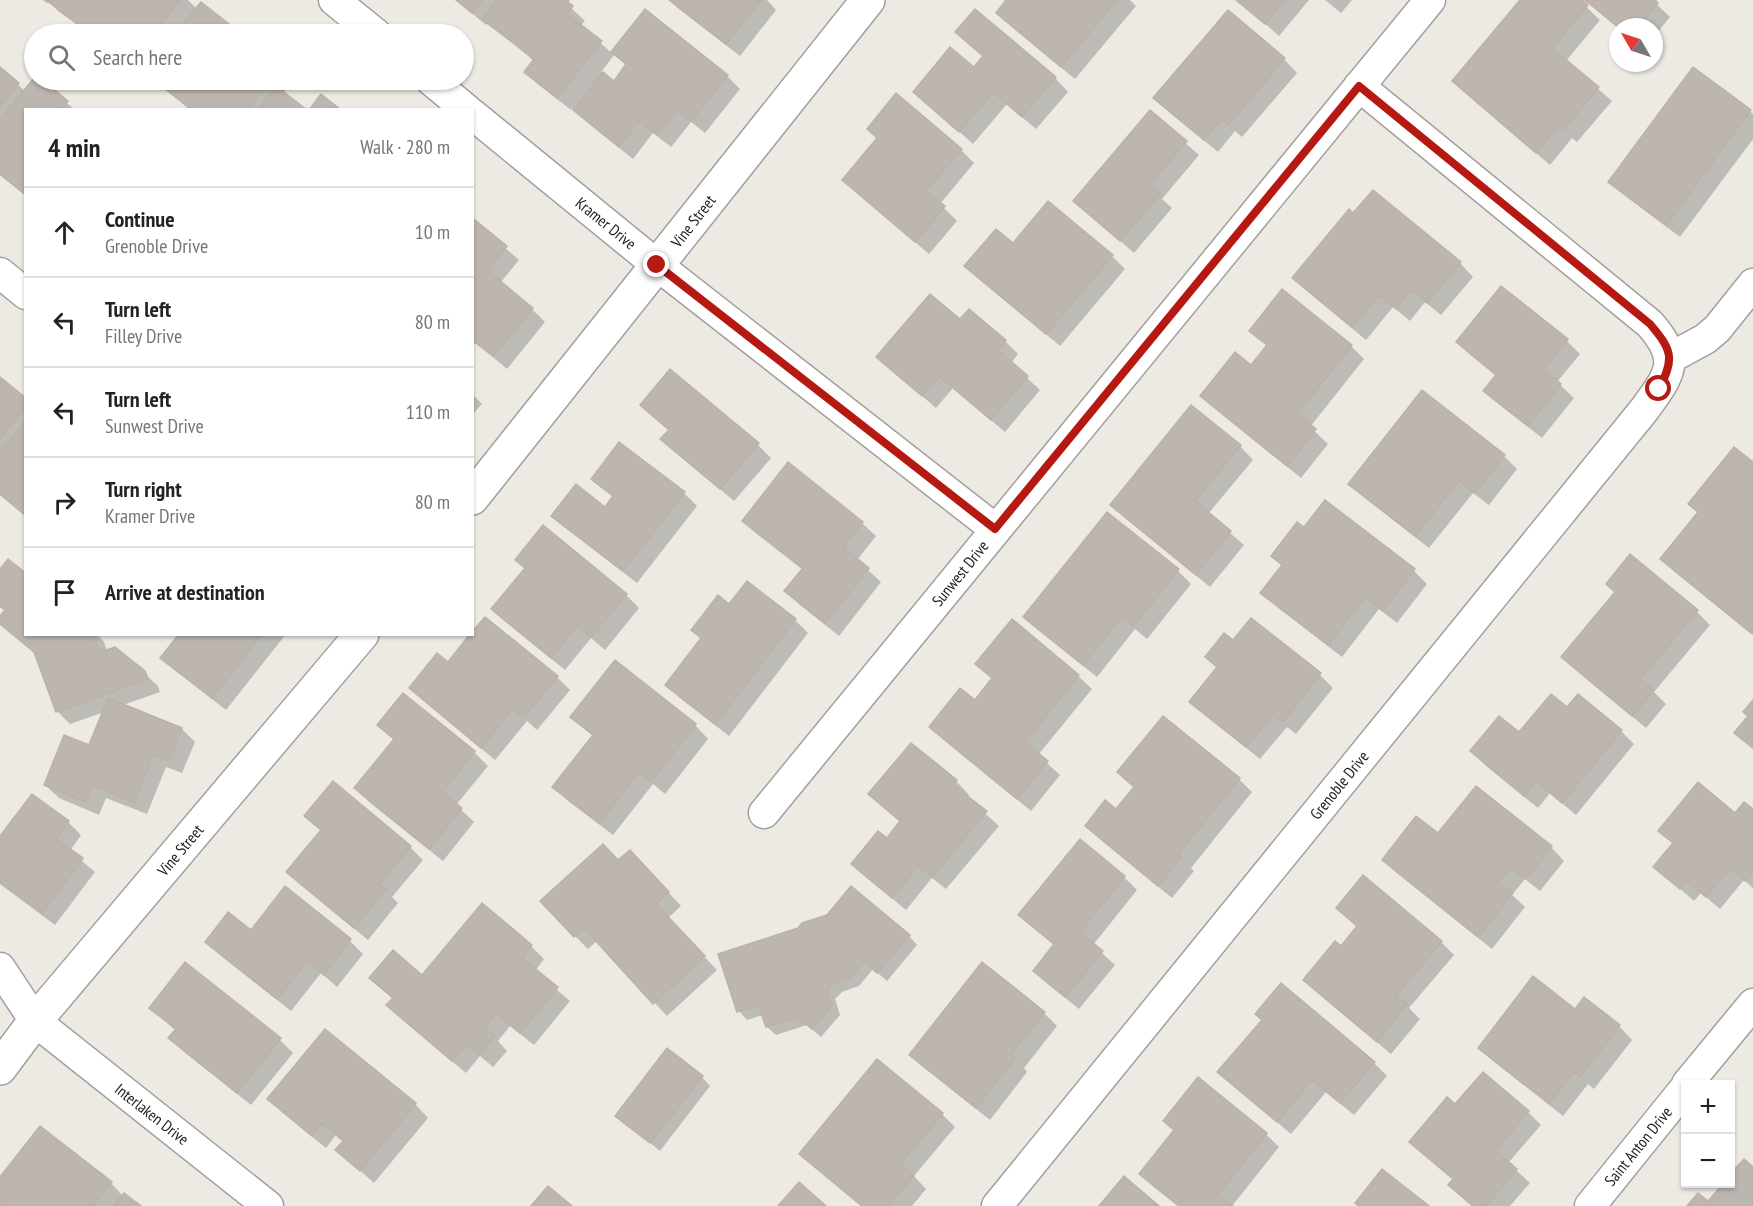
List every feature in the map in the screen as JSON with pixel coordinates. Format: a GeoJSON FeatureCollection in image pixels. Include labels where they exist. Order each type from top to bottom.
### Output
{"type":"FeatureCollection","features":[{"type":"Feature","properties":{"kind":"street"},"geometry":{"type":"LineString","coordinates":[[334,0],[364,24]]}},
{"type":"Feature","properties":{"kind":"street","name":"Vine Street"},"geometry":{"type":"LineString","coordinates":[[474,495],[868,0]]}},
{"type":"Feature","properties":{"kind":"street","name":"Sunwest Drive"},"geometry":{"type":"LineString","coordinates":[[764,813],[1430,0]]}},
{"type":"Feature","properties":{"kind":"street"},"geometry":{"type":"LineString","coordinates":[[1359,86],[1632,308],[1663,340],[1670,358],[1706,339],[1717,329],[1753,284]]}},
{"type":"Feature","properties":{"kind":"street"},"geometry":{"type":"LineString","coordinates":[[443,90],[465,108]]}},
{"type":"Feature","properties":{"kind":"street","name":"Kramer Drive"},"geometry":{"type":"LineString","coordinates":[[474,116],[657,265],[995,529]]}},
{"type":"Feature","properties":{"kind":"street"},"geometry":{"type":"LineString","coordinates":[[0,273],[24,292]]}},
{"type":"Feature","properties":{"kind":"street","name":"Grenoble Drive"},"geometry":{"type":"LineString","coordinates":[[997,1206],[1644,410],[1668,372],[1670,358]]}},
{"type":"Feature","properties":{"kind":"street","name":"Vine Street"},"geometry":{"type":"LineString","coordinates":[[0,1068],[36,1021],[360,636]]}},
{"type":"Feature","properties":{"kind":"street","name":"Interlaken Drive"},"geometry":{"type":"LineString","coordinates":[[0,968],[36,1021],[268,1206]]}},
{"type":"Feature","properties":{"kind":"street","name":"Saint Anton Drive"},"geometry":{"type":"LineString","coordinates":[[1691,1080],[1753,1004]]}},
{"type":"Feature","properties":{"kind":"street","name":"Saint Anton Drive"},"geometry":{"type":"LineString","coordinates":[[1590,1206],[1681,1092]]}},
{"type":"Feature","properties":{"kind":"building"},"geometry":{"type":"Polygon","coordinates":[[[46,0],[180,0],[162,24],[78,24],[46,0]]]}},
{"type":"Feature","properties":{"kind":"building"},"geometry":{"type":"Polygon","coordinates":[[[456,0],[482,0],[472,13],[456,0]]]}},
{"type":"Feature","properties":{"kind":"building"},"geometry":{"type":"Polygon","coordinates":[[[497,0],[565,0],[573,6],[567,14],[602,41],[557,98],[524,72],[534,59],[482,19],[497,0]]]}},
{"type":"Feature","properties":{"kind":"building"},"geometry":{"type":"Polygon","coordinates":[[[669,0],[761,0],[726,44],[669,0]]]}},
{"type":"Feature","properties":{"kind":"building"},"geometry":{"type":"Polygon","coordinates":[[[1006,0],[1117,0],[1061,67],[996,13],[1006,0]]]}},
{"type":"Feature","properties":{"kind":"building"},"geometry":{"type":"Polygon","coordinates":[[[1236,0],[1285,0],[1265,24],[1236,0]]]}},
{"type":"Feature","properties":{"kind":"building"},"geometry":{"type":"Polygon","coordinates":[[[1520,0],[1582,0],[1588,5],[1552,48],[1599,87],[1563,130],[1558,126],[1536,153],[1452,81],[1520,0]]]}},
{"type":"Feature","properties":{"kind":"building"},"geometry":{"type":"Polygon","coordinates":[[[1585,0],[1655,0],[1658,3],[1646,18],[1609,20],[1585,0]]]}},
{"type":"Feature","properties":{"kind":"building"},"geometry":{"type":"Polygon","coordinates":[[[201,2],[229,24],[183,24],[201,2]]]}},
{"type":"Feature","properties":{"kind":"building"},"geometry":{"type":"Polygon","coordinates":[[[645,9],[728,75],[691,121],[677,110],[657,135],[639,121],[619,147],[573,110],[603,72],[614,81],[626,64],[611,52],[645,9]]]}},
{"type":"Feature","properties":{"kind":"building"},"geometry":{"type":"Polygon","coordinates":[[[975,9],[1056,77],[1022,117],[993,92],[959,132],[913,92],[950,47],[974,67],[983,56],[955,32],[975,9]]]}},
{"type":"Feature","properties":{"kind":"building"},"geometry":{"type":"Polygon","coordinates":[[[1228,10],[1285,58],[1228,125],[1221,119],[1204,140],[1153,98],[1228,10]]]}},
{"type":"Feature","properties":{"kind":"building"},"geometry":{"type":"Polygon","coordinates":[[[0,67],[19,83],[0,107],[0,67]]]}},
{"type":"Feature","properties":{"kind":"building"},"geometry":{"type":"Polygon","coordinates":[[[1693,67],[1751,110],[1666,225],[1608,182],[1693,67]]]}},
{"type":"Feature","properties":{"kind":"building"},"geometry":{"type":"Polygon","coordinates":[[[24,90],[55,90],[68,101],[63,108],[24,108],[24,193],[0,174],[0,120],[24,90]]]}},
{"type":"Feature","properties":{"kind":"building"},"geometry":{"type":"Polygon","coordinates":[[[166,90],[263,90],[250,108],[189,108],[166,90]]]}},
{"type":"Feature","properties":{"kind":"building"},"geometry":{"type":"Polygon","coordinates":[[[273,90],[281,90],[304,108],[260,108],[273,90]]]}},
{"type":"Feature","properties":{"kind":"building"},"geometry":{"type":"Polygon","coordinates":[[[896,93],[962,149],[926,191],[945,206],[915,242],[842,180],[877,138],[867,129],[896,93]]]}},
{"type":"Feature","properties":{"kind":"building"},"geometry":{"type":"Polygon","coordinates":[[[321,94],[338,108],[310,108],[321,94]]]}},
{"type":"Feature","properties":{"kind":"building"},"geometry":{"type":"Polygon","coordinates":[[[1150,110],[1187,141],[1149,185],[1160,194],[1120,241],[1073,201],[1150,110]]]}},
{"type":"Feature","properties":{"kind":"building"},"geometry":{"type":"Polygon","coordinates":[[[1373,190],[1461,262],[1427,303],[1411,290],[1396,309],[1379,295],[1352,327],[1292,278],[1349,209],[1353,213],[1373,190]]]}},
{"type":"Feature","properties":{"kind":"building"},"geometry":{"type":"Polygon","coordinates":[[[1048,201],[1113,255],[1046,334],[964,266],[996,229],[1013,243],[1048,201]]]}},
{"type":"Feature","properties":{"kind":"building"},"geometry":{"type":"Polygon","coordinates":[[[474,221],[507,246],[487,270],[533,308],[493,356],[474,342],[474,221]]]}},
{"type":"Feature","properties":{"kind":"building"},"geometry":{"type":"Polygon","coordinates":[[[1501,286],[1568,339],[1543,370],[1561,384],[1528,426],[1483,391],[1496,375],[1456,342],[1501,286]]]}},
{"type":"Feature","properties":{"kind":"building"},"geometry":{"type":"Polygon","coordinates":[[[1282,289],[1352,345],[1297,414],[1316,429],[1287,466],[1200,396],[1235,352],[1251,365],[1267,345],[1249,331],[1282,289]]]}},
{"type":"Feature","properties":{"kind":"building"},"geometry":{"type":"Polygon","coordinates":[[[930,294],[960,319],[969,309],[1006,340],[998,350],[1028,376],[991,420],[939,376],[922,396],[876,357],[930,294]]]}},
{"type":"Feature","properties":{"kind":"building"},"geometry":{"type":"Polygon","coordinates":[[[670,369],[759,443],[720,489],[660,439],[669,430],[640,405],[670,369]]]}},
{"type":"Feature","properties":{"kind":"building"},"geometry":{"type":"Polygon","coordinates":[[[0,377],[24,396],[24,409],[0,439],[0,377]]]}},
{"type":"Feature","properties":{"kind":"building"},"geometry":{"type":"Polygon","coordinates":[[[1422,390],[1505,455],[1475,493],[1459,480],[1415,536],[1348,484],[1422,390]]]}},
{"type":"Feature","properties":{"kind":"building"},"geometry":{"type":"Polygon","coordinates":[[[1191,405],[1241,445],[1195,501],[1231,531],[1196,575],[1110,505],[1191,405]]]}},
{"type":"Feature","properties":{"kind":"building"},"geometry":{"type":"Polygon","coordinates":[[[24,423],[24,514],[0,494],[0,452],[24,423]]]}},
{"type":"Feature","properties":{"kind":"building"},"geometry":{"type":"Polygon","coordinates":[[[619,442],[685,492],[623,571],[551,516],[576,484],[605,507],[613,496],[591,479],[619,442]]]}},
{"type":"Feature","properties":{"kind":"building"},"geometry":{"type":"Polygon","coordinates":[[[1734,447],[1753,462],[1753,569],[1751,571],[1753,573],[1753,631],[1751,633],[1660,559],[1698,512],[1688,504],[1734,447]]]}},
{"type":"Feature","properties":{"kind":"building"},"geometry":{"type":"Polygon","coordinates":[[[788,462],[863,522],[843,547],[869,568],[825,623],[784,591],[803,568],[742,521],[788,462]]]}},
{"type":"Feature","properties":{"kind":"building"},"geometry":{"type":"Polygon","coordinates":[[[1325,500],[1415,569],[1383,611],[1365,597],[1328,645],[1260,593],[1282,565],[1271,556],[1297,522],[1304,527],[1325,500]]]}},
{"type":"Feature","properties":{"kind":"building"},"geometry":{"type":"Polygon","coordinates":[[[1107,512],[1179,569],[1133,626],[1121,617],[1083,665],[1023,617],[1107,512]]]}},
{"type":"Feature","properties":{"kind":"building"},"geometry":{"type":"Polygon","coordinates":[[[543,525],[627,594],[591,637],[577,625],[551,658],[491,609],[525,568],[515,560],[543,525]]]}},
{"type":"Feature","properties":{"kind":"building"},"geometry":{"type":"Polygon","coordinates":[[[1630,554],[1698,610],[1640,679],[1654,690],[1632,716],[1561,657],[1615,592],[1606,584],[1630,554]]]}},
{"type":"Feature","properties":{"kind":"building"},"geometry":{"type":"Polygon","coordinates":[[[8,559],[24,571],[24,636],[95,636],[100,652],[115,647],[145,671],[148,679],[56,712],[34,652],[0,624],[0,616],[5,610],[0,606],[0,569],[8,559]]]}},
{"type":"Feature","properties":{"kind":"building"},"geometry":{"type":"Polygon","coordinates":[[[747,581],[796,619],[715,724],[665,685],[701,638],[691,630],[718,595],[729,604],[747,581]]]}},
{"type":"Feature","properties":{"kind":"building"},"geometry":{"type":"Polygon","coordinates":[[[485,617],[558,676],[523,718],[513,709],[481,748],[409,688],[437,653],[448,662],[468,636],[474,636],[474,630],[485,617]]]}},
{"type":"Feature","properties":{"kind":"building"},"geometry":{"type":"Polygon","coordinates":[[[1251,618],[1321,673],[1283,722],[1273,715],[1246,747],[1189,702],[1217,667],[1205,657],[1224,633],[1233,640],[1251,618]]]}},
{"type":"Feature","properties":{"kind":"building"},"geometry":{"type":"Polygon","coordinates":[[[1012,619],[1079,675],[1025,742],[1048,761],[1017,799],[929,727],[960,688],[975,700],[992,678],[975,664],[1012,619]]]}},
{"type":"Feature","properties":{"kind":"building"},"geometry":{"type":"Polygon","coordinates":[[[177,636],[260,636],[212,698],[160,658],[177,636]]]}},
{"type":"Feature","properties":{"kind":"building"},"geometry":{"type":"Polygon","coordinates":[[[615,660],[696,724],[651,782],[639,772],[599,823],[552,787],[593,735],[570,717],[615,660]]]}},
{"type":"Feature","properties":{"kind":"building"},"geometry":{"type":"Polygon","coordinates":[[[403,693],[475,751],[442,792],[462,808],[429,849],[354,788],[394,739],[377,725],[403,693]]]}},
{"type":"Feature","properties":{"kind":"building"},"geometry":{"type":"Polygon","coordinates":[[[1551,694],[1567,707],[1578,694],[1622,730],[1562,803],[1536,781],[1524,796],[1470,751],[1499,716],[1519,732],[1551,694]]]}},
{"type":"Feature","properties":{"kind":"building"},"geometry":{"type":"Polygon","coordinates":[[[108,698],[182,728],[169,761],[153,755],[134,802],[93,785],[86,802],[44,785],[64,735],[89,745],[108,698]]]}},
{"type":"Feature","properties":{"kind":"building"},"geometry":{"type":"Polygon","coordinates":[[[1753,700],[1753,748],[1734,733],[1748,716],[1743,712],[1753,700]]]}},
{"type":"Feature","properties":{"kind":"building"},"geometry":{"type":"Polygon","coordinates":[[[1163,716],[1240,778],[1178,854],[1182,857],[1158,886],[1085,826],[1105,800],[1116,809],[1134,787],[1117,772],[1163,716]]]}},
{"type":"Feature","properties":{"kind":"building"},"geometry":{"type":"Polygon","coordinates":[[[911,743],[957,780],[953,785],[987,811],[932,877],[918,866],[892,898],[851,864],[878,831],[887,838],[900,821],[868,794],[911,743]]]}},
{"type":"Feature","properties":{"kind":"building"},"geometry":{"type":"Polygon","coordinates":[[[333,781],[411,846],[379,884],[386,889],[354,928],[286,872],[321,830],[304,816],[333,781]]]}},
{"type":"Feature","properties":{"kind":"building"},"geometry":{"type":"Polygon","coordinates":[[[1698,782],[1735,813],[1744,802],[1753,809],[1753,871],[1745,881],[1730,868],[1706,897],[1687,881],[1680,889],[1653,867],[1673,843],[1658,831],[1698,782]]]}},
{"type":"Feature","properties":{"kind":"building"},"geometry":{"type":"Polygon","coordinates":[[[1476,786],[1552,846],[1526,879],[1511,867],[1498,882],[1513,893],[1478,937],[1382,860],[1416,816],[1438,833],[1476,786]]]}},
{"type":"Feature","properties":{"kind":"building"},"geometry":{"type":"Polygon","coordinates":[[[32,794],[69,821],[56,839],[83,858],[42,913],[0,882],[0,836],[32,794]]]}},
{"type":"Feature","properties":{"kind":"building"},"geometry":{"type":"Polygon","coordinates":[[[1080,839],[1125,876],[1080,932],[1103,951],[1065,997],[1033,971],[1054,944],[1018,915],[1080,839]]]}},
{"type":"Feature","properties":{"kind":"building"},"geometry":{"type":"Polygon","coordinates":[[[603,844],[618,860],[630,850],[669,892],[656,904],[705,956],[653,1004],[584,928],[574,937],[540,901],[603,844]]]}},
{"type":"Feature","properties":{"kind":"building"},"geometry":{"type":"Polygon","coordinates":[[[1363,875],[1442,941],[1396,995],[1407,1004],[1377,1042],[1303,980],[1335,941],[1341,946],[1357,926],[1336,908],[1363,875]]]}},
{"type":"Feature","properties":{"kind":"building"},"geometry":{"type":"Polygon","coordinates":[[[285,886],[351,939],[324,975],[307,961],[277,999],[205,942],[228,912],[251,930],[285,886]]]}},
{"type":"Feature","properties":{"kind":"building"},"geometry":{"type":"Polygon","coordinates":[[[851,886],[910,935],[877,973],[864,961],[850,977],[833,983],[827,990],[832,1005],[812,1029],[797,1017],[766,1027],[758,1005],[737,1012],[718,954],[798,928],[802,923],[827,915],[851,886]]]}},
{"type":"Feature","properties":{"kind":"building"},"geometry":{"type":"Polygon","coordinates":[[[482,903],[532,945],[522,958],[558,987],[520,1033],[496,1013],[484,1028],[495,1036],[479,1055],[466,1044],[452,1061],[386,1005],[393,998],[369,978],[393,950],[422,975],[482,903]]]}},
{"type":"Feature","properties":{"kind":"building"},"geometry":{"type":"Polygon","coordinates":[[[185,962],[281,1038],[237,1093],[168,1038],[176,1029],[149,1008],[185,962]]]}},
{"type":"Feature","properties":{"kind":"building"},"geometry":{"type":"Polygon","coordinates":[[[982,962],[1045,1012],[1011,1054],[1015,1058],[976,1108],[909,1055],[982,962]]]}},
{"type":"Feature","properties":{"kind":"building"},"geometry":{"type":"Polygon","coordinates":[[[1533,976],[1575,1009],[1584,997],[1620,1025],[1580,1077],[1574,1072],[1549,1103],[1478,1048],[1533,976]]]}},
{"type":"Feature","properties":{"kind":"building"},"geometry":{"type":"Polygon","coordinates":[[[1281,983],[1375,1062],[1340,1103],[1312,1080],[1277,1122],[1217,1072],[1262,1020],[1255,1014],[1281,983]]]}},
{"type":"Feature","properties":{"kind":"building"},"geometry":{"type":"Polygon","coordinates":[[[325,1029],[416,1103],[360,1171],[335,1150],[343,1141],[322,1123],[312,1136],[267,1099],[325,1029]]]}},
{"type":"Feature","properties":{"kind":"building"},"geometry":{"type":"Polygon","coordinates":[[[667,1048],[703,1076],[650,1143],[615,1116],[667,1048]]]}},
{"type":"Feature","properties":{"kind":"building"},"geometry":{"type":"Polygon","coordinates":[[[877,1059],[943,1113],[900,1164],[914,1175],[888,1206],[862,1206],[799,1154],[877,1059]]]}},
{"type":"Feature","properties":{"kind":"building"},"geometry":{"type":"Polygon","coordinates":[[[1483,1072],[1529,1111],[1495,1150],[1517,1169],[1486,1206],[1473,1206],[1448,1185],[1453,1179],[1409,1142],[1447,1097],[1455,1104],[1483,1072]]]}},
{"type":"Feature","properties":{"kind":"building"},"geometry":{"type":"Polygon","coordinates":[[[1198,1077],[1267,1133],[1218,1194],[1233,1206],[1179,1206],[1139,1174],[1174,1130],[1163,1121],[1198,1077]]]}},
{"type":"Feature","properties":{"kind":"building"},"geometry":{"type":"Polygon","coordinates":[[[40,1126],[112,1182],[93,1206],[0,1206],[0,1177],[40,1126]]]}},
{"type":"Feature","properties":{"kind":"building"},"geometry":{"type":"Polygon","coordinates":[[[1744,1159],[1753,1167],[1753,1206],[1687,1206],[1698,1193],[1708,1201],[1719,1188],[1735,1188],[1735,1169],[1744,1159]]]}},
{"type":"Feature","properties":{"kind":"building"},"geometry":{"type":"Polygon","coordinates":[[[1382,1169],[1429,1206],[1359,1206],[1355,1203],[1382,1169]]]}},
{"type":"Feature","properties":{"kind":"building"},"geometry":{"type":"Polygon","coordinates":[[[1124,1176],[1159,1206],[1099,1206],[1124,1176]]]}},
{"type":"Feature","properties":{"kind":"building"},"geometry":{"type":"Polygon","coordinates":[[[799,1182],[826,1206],[778,1206],[799,1182]]]}},
{"type":"Feature","properties":{"kind":"building"},"geometry":{"type":"Polygon","coordinates":[[[548,1186],[572,1206],[531,1206],[548,1186]]]}},
{"type":"Feature","properties":{"kind":"building"},"geometry":{"type":"Polygon","coordinates":[[[124,1193],[141,1206],[113,1206],[124,1193]]]}},
{"type":"Feature","properties":{"kind":"route"},"geometry":{"type":"LineString","coordinates":[[657,265],[995,529],[1359,86],[1650,324],[1663,340],[1670,358],[1668,372],[1659,389]]}}]}
